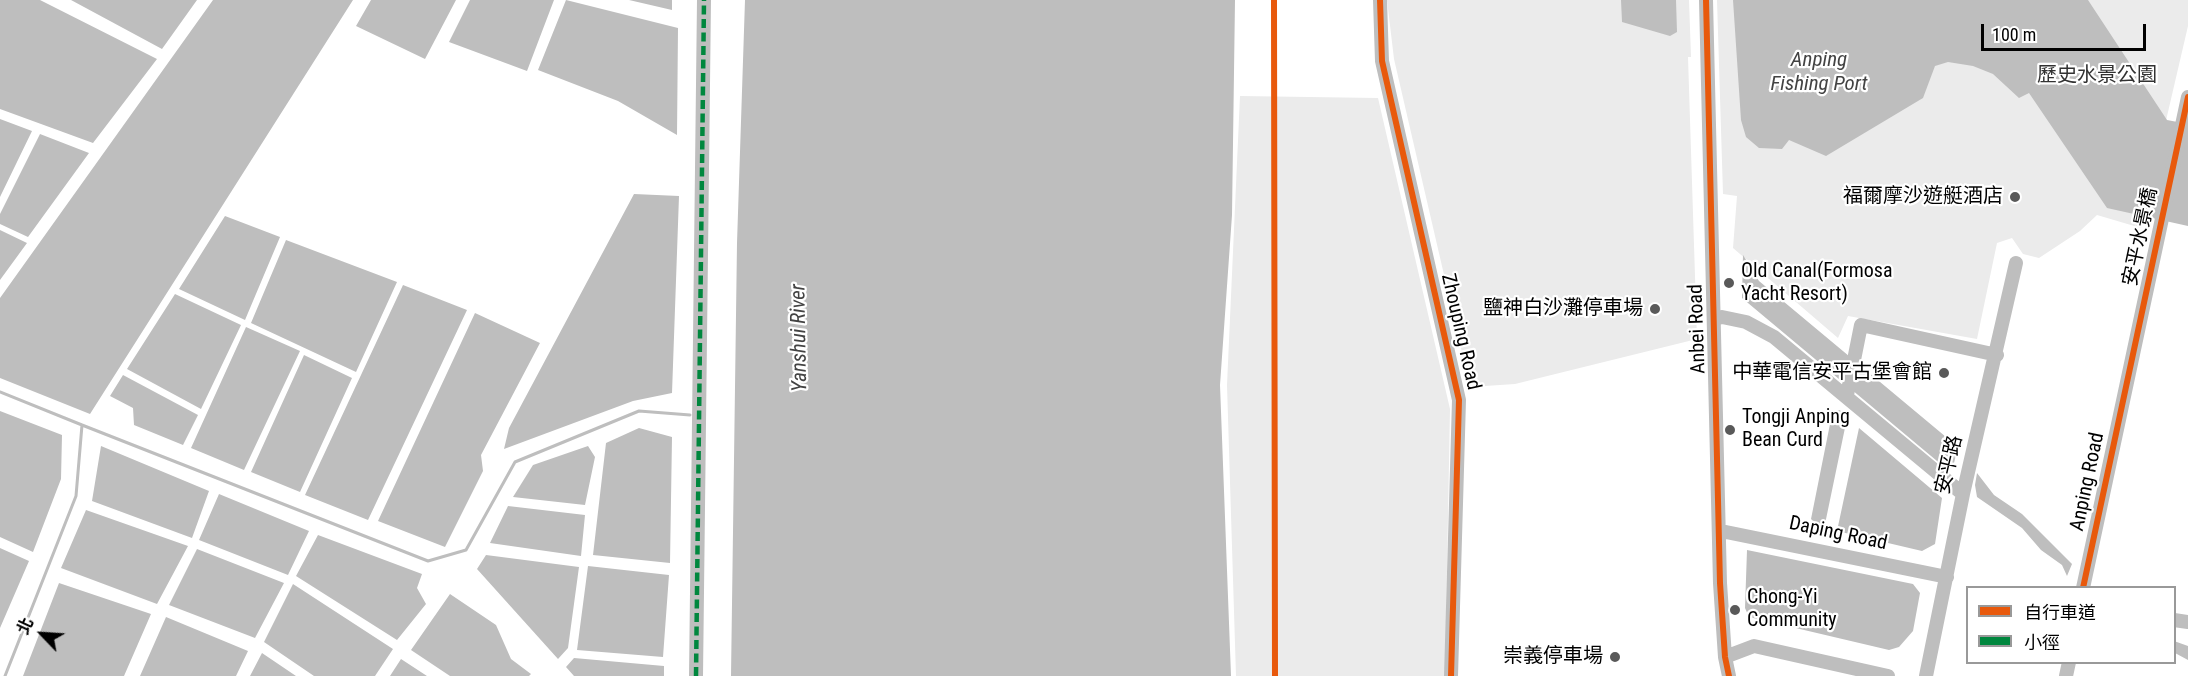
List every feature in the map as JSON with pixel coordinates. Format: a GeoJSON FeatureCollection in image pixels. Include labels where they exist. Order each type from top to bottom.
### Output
{"type":"FeatureCollection","features":[{"type":"Feature","properties":{"kind":"street"},"geometry":{"type":"LineString","coordinates":[[696,676],[704,0]]}},
{"type":"Feature","properties":{"kind":"street","name":"Zhouping Road"},"geometry":{"type":"LineString","coordinates":[[1380,0],[1382,61],[1459,400],[1451,676]]}},
{"type":"Feature","properties":{"kind":"street","name":"Anbei Road"},"geometry":{"type":"LineString","coordinates":[[1706,0],[1713,319],[1725,657],[1730,676]]}},
{"type":"Feature","properties":{"kind":"street","name":"安平水景橋"},"geometry":{"type":"LineString","coordinates":[[2126,384],[2188,97]]}},
{"type":"Feature","properties":{"kind":"street","name":"安平路"},"geometry":{"type":"LineString","coordinates":[[1926,676],[1963,494],[1997,355],[2016,263]]}},
{"type":"Feature","properties":{"kind":"street"},"geometry":{"type":"LineString","coordinates":[[1713,319],[1736,319],[1758,327],[1774,337],[1847,395],[1963,494]]}},
{"type":"Feature","properties":{"kind":"street"},"geometry":{"type":"LineString","coordinates":[[1847,395],[1861,325],[1997,355]]}},
{"type":"Feature","properties":{"kind":"street","name":"Anping Road"},"geometry":{"type":"LineString","coordinates":[[2083,586],[2126,384]]}},
{"type":"Feature","properties":{"kind":"street","name":"Daping Road"},"geometry":{"type":"LineString","coordinates":[[1721,531],[1947,577]]}},
{"type":"Feature","properties":{"kind":"street"},"geometry":{"type":"LineString","coordinates":[[1725,657],[1754,646],[1888,676]]}},
{"type":"Feature","properties":{"kind":"street","name":"Anbei Road"},"geometry":{"type":"LineString","coordinates":[[1719,676],[1725,657]]}},
{"type":"Feature","properties":{"kind":"green space"},"geometry":{"type":"Polygon","coordinates":[[[1387,0],[1689,0],[1691,57],[1688,57],[1697,339],[1515,384],[1470,387],[1394,59],[1387,0]]]}},
{"type":"Feature","properties":{"kind":"green space","name":"歷史水景公園"},"geometry":{"type":"Polygon","coordinates":[[[1717,0],[2188,0],[2188,26],[2141,228],[2097,215],[2080,231],[2039,258],[2023,254],[2012,238],[1997,243],[1977,339],[1848,316],[1838,338],[1733,248],[1737,196],[1723,194],[1717,0]]]}},
{"type":"Feature","properties":{"kind":"green space"},"geometry":{"type":"Polygon","coordinates":[[[1240,96],[1378,98],[1450,409],[1445,676],[1236,676],[1227,385],[1240,96]]]}},
{"type":"Feature","properties":{"kind":"water"},"geometry":{"type":"Polygon","coordinates":[[[0,0],[40,0],[157,59],[93,143],[0,109],[0,0]]]}},
{"type":"Feature","properties":{"kind":"water"},"geometry":{"type":"Polygon","coordinates":[[[71,0],[197,0],[162,49],[71,0]]]}},
{"type":"Feature","properties":{"kind":"water"},"geometry":{"type":"Polygon","coordinates":[[[213,0],[353,0],[90,414],[0,378],[0,298],[213,0]]]}},
{"type":"Feature","properties":{"kind":"water"},"geometry":{"type":"Polygon","coordinates":[[[371,0],[456,0],[425,59],[356,26],[371,0]]]}},
{"type":"Feature","properties":{"kind":"water"},"geometry":{"type":"Polygon","coordinates":[[[470,0],[554,0],[527,71],[449,42],[470,0]]]}},
{"type":"Feature","properties":{"kind":"water"},"geometry":{"type":"Polygon","coordinates":[[[566,0],[678,28],[677,135],[618,101],[538,70],[566,0]]]}},
{"type":"Feature","properties":{"kind":"water"},"geometry":{"type":"Polygon","coordinates":[[[629,0],[672,0],[672,10],[629,0]]]}},
{"type":"Feature","properties":{"kind":"water","name":"Yanshui River"},"geometry":{"type":"Polygon","coordinates":[[[745,0],[1235,0],[1232,215],[1220,385],[1231,676],[731,676],[737,243],[745,0]]]}},
{"type":"Feature","properties":{"kind":"water"},"geometry":{"type":"Polygon","coordinates":[[[1621,0],[1676,0],[1677,32],[1670,36],[1622,22],[1621,0]]]}},
{"type":"Feature","properties":{"kind":"water","name":"Anping Fishing Port"},"geometry":{"type":"Polygon","coordinates":[[[1733,0],[2088,0],[2167,120],[2188,124],[2188,226],[2107,208],[2029,93],[2019,98],[1993,74],[1973,66],[1948,62],[1935,66],[1923,98],[1826,156],[1789,140],[1782,149],[1759,148],[1746,137],[1741,120],[1733,0]]]}},
{"type":"Feature","properties":{"kind":"water"},"geometry":{"type":"Polygon","coordinates":[[[0,119],[32,131],[0,197],[0,119]]]}},
{"type":"Feature","properties":{"kind":"water"},"geometry":{"type":"Polygon","coordinates":[[[40,134],[89,153],[28,237],[0,224],[0,214],[40,134]]]}},
{"type":"Feature","properties":{"kind":"water"},"geometry":{"type":"Polygon","coordinates":[[[634,194],[679,196],[672,393],[633,401],[504,449],[509,428],[634,194]]]}},
{"type":"Feature","properties":{"kind":"water"},"geometry":{"type":"Polygon","coordinates":[[[225,216],[280,237],[245,320],[179,289],[225,216]]]}},
{"type":"Feature","properties":{"kind":"water"},"geometry":{"type":"Polygon","coordinates":[[[0,230],[27,243],[0,280],[0,230]]]}},
{"type":"Feature","properties":{"kind":"water"},"geometry":{"type":"Polygon","coordinates":[[[286,240],[397,282],[356,372],[251,323],[286,240]]]}},
{"type":"Feature","properties":{"kind":"water"},"geometry":{"type":"Polygon","coordinates":[[[1743,255],[1759,281],[1958,447],[1953,467],[1943,466],[1742,298],[1743,255]]]}},
{"type":"Feature","properties":{"kind":"water"},"geometry":{"type":"Polygon","coordinates":[[[403,285],[467,310],[368,520],[305,495],[403,285]]]}},
{"type":"Feature","properties":{"kind":"water"},"geometry":{"type":"Polygon","coordinates":[[[175,294],[241,325],[201,409],[127,369],[175,294]]]}},
{"type":"Feature","properties":{"kind":"water"},"geometry":{"type":"Polygon","coordinates":[[[475,313],[540,343],[481,455],[483,471],[445,547],[378,521],[475,313]]]}},
{"type":"Feature","properties":{"kind":"water"},"geometry":{"type":"Polygon","coordinates":[[[246,327],[300,351],[244,470],[191,448],[246,327]]]}},
{"type":"Feature","properties":{"kind":"water"},"geometry":{"type":"Polygon","coordinates":[[[304,355],[352,378],[300,492],[251,472],[304,355]]]}},
{"type":"Feature","properties":{"kind":"water"},"geometry":{"type":"Polygon","coordinates":[[[123,375],[198,415],[183,445],[134,425],[133,408],[110,396],[123,375]]]}},
{"type":"Feature","properties":{"kind":"water"},"geometry":{"type":"Polygon","coordinates":[[[1839,410],[1847,414],[1846,423],[1825,524],[1816,524],[1811,519],[1832,414],[1839,410]]]}},
{"type":"Feature","properties":{"kind":"water"},"geometry":{"type":"Polygon","coordinates":[[[0,411],[62,435],[61,479],[33,552],[0,537],[0,411]]]}},
{"type":"Feature","properties":{"kind":"water"},"geometry":{"type":"Polygon","coordinates":[[[639,428],[672,437],[670,563],[593,555],[606,443],[639,428]]]}},
{"type":"Feature","properties":{"kind":"water"},"geometry":{"type":"Polygon","coordinates":[[[1859,428],[1942,498],[1935,544],[1922,551],[1837,531],[1859,428]]]}},
{"type":"Feature","properties":{"kind":"water"},"geometry":{"type":"Polygon","coordinates":[[[101,446],[209,491],[192,538],[92,501],[101,446]]]}},
{"type":"Feature","properties":{"kind":"water"},"geometry":{"type":"Polygon","coordinates":[[[588,446],[595,457],[585,505],[513,497],[533,465],[588,446]]]}},
{"type":"Feature","properties":{"kind":"water"},"geometry":{"type":"Polygon","coordinates":[[[1977,473],[1994,495],[2022,514],[2072,564],[2067,576],[2062,565],[2041,550],[2022,528],[1977,497],[1975,485],[1977,473]]]}},
{"type":"Feature","properties":{"kind":"water"},"geometry":{"type":"Polygon","coordinates":[[[219,494],[309,531],[288,575],[199,540],[219,494]]]}},
{"type":"Feature","properties":{"kind":"water"},"geometry":{"type":"Polygon","coordinates":[[[508,506],[585,515],[581,556],[490,543],[508,506]]]}},
{"type":"Feature","properties":{"kind":"water"},"geometry":{"type":"Polygon","coordinates":[[[86,510],[188,546],[157,604],[61,568],[86,510]]]}},
{"type":"Feature","properties":{"kind":"water"},"geometry":{"type":"Polygon","coordinates":[[[318,535],[422,574],[417,588],[426,604],[397,640],[296,576],[318,535]]]}},
{"type":"Feature","properties":{"kind":"water"},"geometry":{"type":"Polygon","coordinates":[[[0,548],[29,561],[0,628],[0,548]]]}},
{"type":"Feature","properties":{"kind":"water"},"geometry":{"type":"Polygon","coordinates":[[[197,549],[284,583],[255,638],[169,605],[197,549]]]}},
{"type":"Feature","properties":{"kind":"water"},"geometry":{"type":"Polygon","coordinates":[[[1747,550],[1913,584],[1920,593],[1913,631],[1899,647],[1889,650],[1749,617],[1745,608],[1747,550]]]}},
{"type":"Feature","properties":{"kind":"water"},"geometry":{"type":"Polygon","coordinates":[[[486,555],[579,567],[568,648],[558,659],[477,569],[486,555]]]}},
{"type":"Feature","properties":{"kind":"water"},"geometry":{"type":"Polygon","coordinates":[[[588,566],[669,575],[663,657],[577,650],[588,566]]]}},
{"type":"Feature","properties":{"kind":"water"},"geometry":{"type":"Polygon","coordinates":[[[59,583],[151,614],[124,676],[23,676],[59,583]]]}},
{"type":"Feature","properties":{"kind":"water"},"geometry":{"type":"Polygon","coordinates":[[[293,584],[393,649],[375,676],[314,676],[264,642],[293,584]]]}},
{"type":"Feature","properties":{"kind":"water"},"geometry":{"type":"Polygon","coordinates":[[[450,594],[496,625],[511,659],[531,674],[529,676],[450,676],[411,650],[450,594]]]}},
{"type":"Feature","properties":{"kind":"water"},"geometry":{"type":"Polygon","coordinates":[[[166,617],[248,651],[236,676],[140,676],[166,617]]]}},
{"type":"Feature","properties":{"kind":"water"},"geometry":{"type":"Polygon","coordinates":[[[2176,642],[2188,646],[2188,660],[2176,654],[2176,642]]]}},
{"type":"Feature","properties":{"kind":"water"},"geometry":{"type":"Polygon","coordinates":[[[262,653],[296,676],[250,676],[262,653]]]}},
{"type":"Feature","properties":{"kind":"water"},"geometry":{"type":"Polygon","coordinates":[[[574,658],[664,666],[664,676],[574,676],[566,667],[574,658]]]}},
{"type":"Feature","properties":{"kind":"water"},"geometry":{"type":"Polygon","coordinates":[[[401,659],[427,676],[390,676],[401,659]]]}},
{"type":"Feature","properties":{"kind":"waterway"},"geometry":{"type":"LineString","coordinates":[[0,392],[82,425],[76,496],[5,676]]}},
{"type":"Feature","properties":{"kind":"waterway"},"geometry":{"type":"LineString","coordinates":[[82,425],[428,561],[466,550],[515,462],[639,411],[690,415]]}},
{"type":"Feature","properties":{"kind":"marked path"},"geometry":{"type":"LineString","coordinates":[[696,676],[704,0]]}},
{"type":"Feature","properties":{"kind":"cycle path"},"geometry":{"type":"LineString","coordinates":[[1274,0],[1275,676]]}},
{"type":"Feature","properties":{"kind":"cycle path"},"geometry":{"type":"LineString","coordinates":[[1380,0],[1382,61],[1459,400],[1451,676]]}},
{"type":"Feature","properties":{"kind":"cycle path"},"geometry":{"type":"LineString","coordinates":[[1706,0],[1720,583],[1725,657],[1729,676]]}},
{"type":"Feature","properties":{"kind":"cycle path"},"geometry":{"type":"LineString","coordinates":[[2083,586],[2188,97]]}},
{"type":"Feature","properties":{"kind":"place","name":"福爾摩沙遊艇酒店"},"geometry":{"type":"Point","coordinates":[2015,197]}},
{"type":"Feature","properties":{"kind":"place","name":"Old Canal(Formosa Yacht Resort)"},"geometry":{"type":"Point","coordinates":[1729,283]}},
{"type":"Feature","properties":{"kind":"place","name":"鹽神白沙灘停車場"},"geometry":{"type":"Point","coordinates":[1655,309]}},
{"type":"Feature","properties":{"kind":"place","name":"中華電信安平古堡會館"},"geometry":{"type":"Point","coordinates":[1944,373]}},
{"type":"Feature","properties":{"kind":"place","name":"Tongji Anping Bean Curd"},"geometry":{"type":"Point","coordinates":[1730,430]}},
{"type":"Feature","properties":{"kind":"place","name":"Chong-Yi Community"},"geometry":{"type":"Point","coordinates":[1735,610]}},
{"type":"Feature","properties":{"kind":"place","name":"崇義停車場"},"geometry":{"type":"Point","coordinates":[1615,657]}}]}
